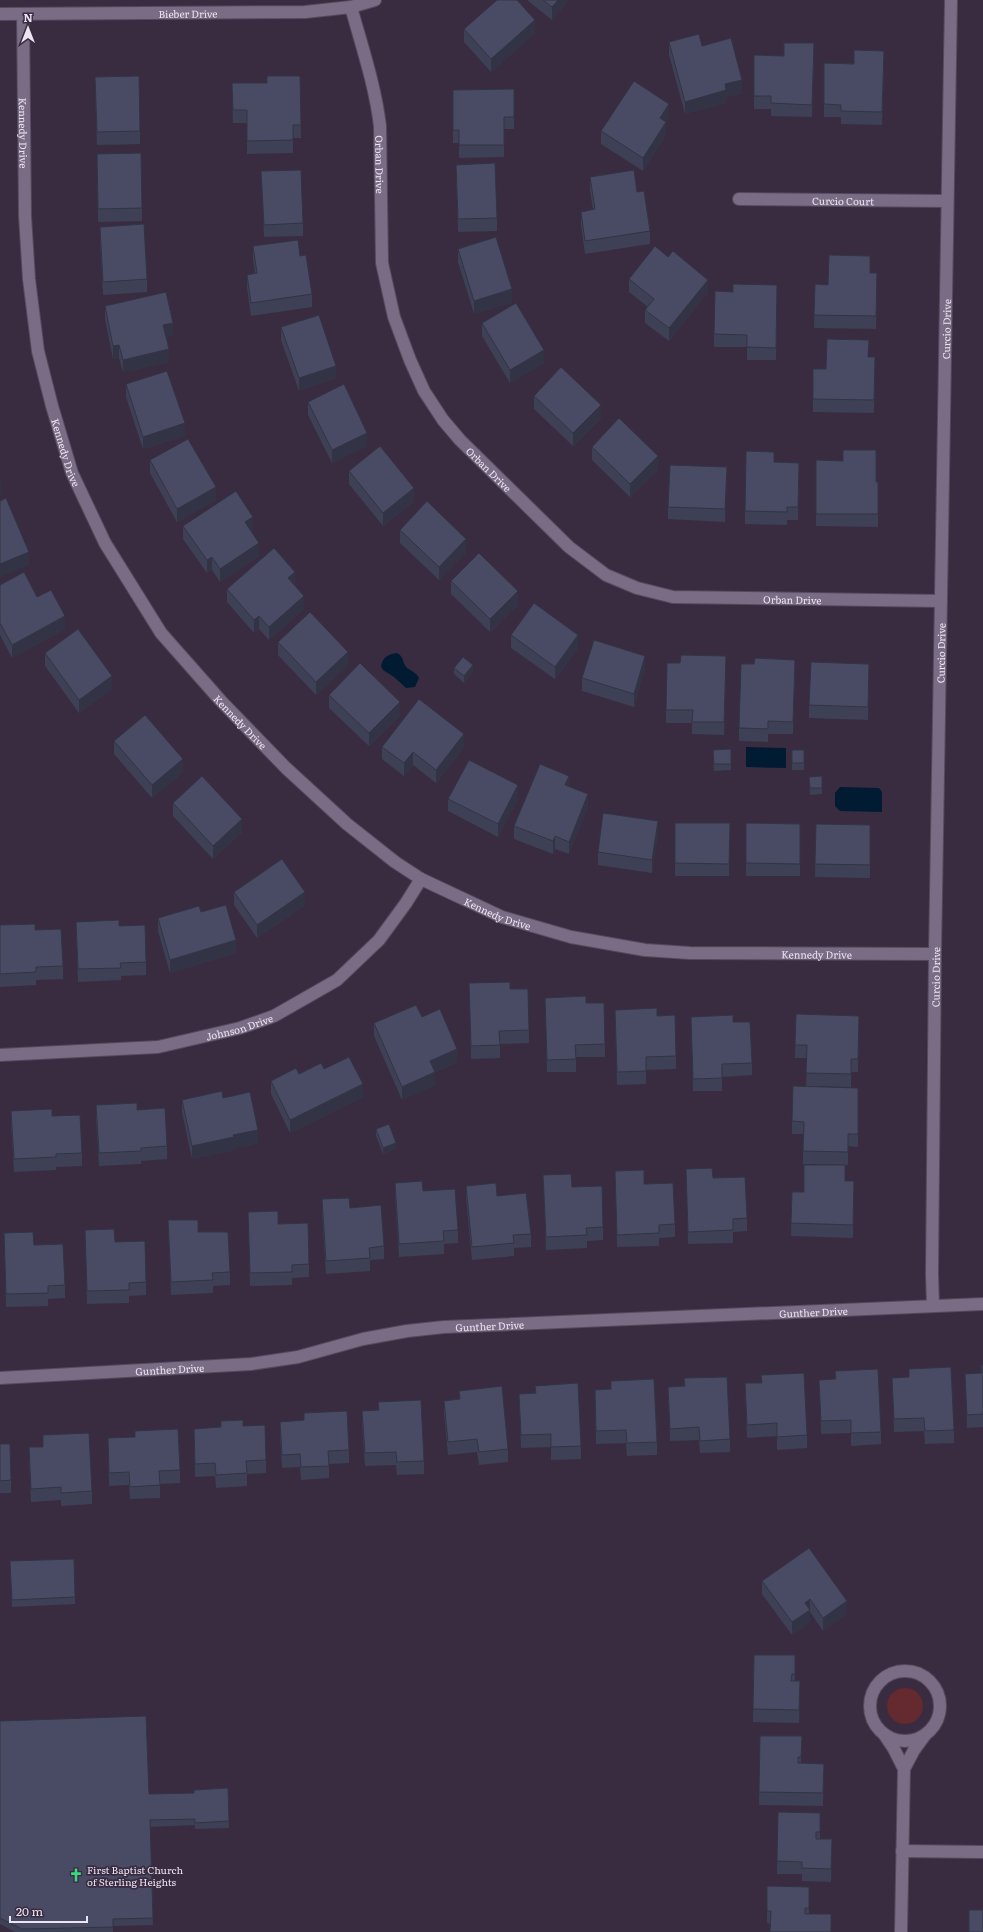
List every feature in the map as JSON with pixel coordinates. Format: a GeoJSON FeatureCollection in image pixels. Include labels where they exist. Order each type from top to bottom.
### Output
{"type":"FeatureCollection","features":[{"type":"Feature","properties":{"kind":"street","name":"Bieber Drive"},"geometry":{"type":"LineString","coordinates":[[0,14],[304,12],[351,7],[376,0]]}},
{"type":"Feature","properties":{"kind":"street","name":"Curcio Drive"},"geometry":{"type":"LineString","coordinates":[[933,1306],[935,954],[951,0]]}},
{"type":"Feature","properties":{"kind":"street","name":"Orban Drive"},"geometry":{"type":"LineString","coordinates":[[351,7],[369,69],[378,109],[380,126],[382,263],[388,296],[410,360],[424,391],[443,420],[460,440],[569,547],[606,575],[637,588],[673,597],[941,601]]}},
{"type":"Feature","properties":{"kind":"street","name":"Kennedy Drive"},"geometry":{"type":"LineString","coordinates":[[23,14],[25,216],[30,279],[38,350],[52,406],[72,473],[104,543],[161,633],[221,700],[286,768],[347,824],[395,862],[421,878],[502,917],[571,937],[645,950],[690,953],[935,954]]}},
{"type":"Feature","properties":{"kind":"street","name":"Curcio Court"},"geometry":{"type":"LineString","coordinates":[[739,199],[948,201]]}},
{"type":"Feature","properties":{"kind":"street","name":"Johnson Drive"},"geometry":{"type":"LineString","coordinates":[[0,1055],[158,1047],[240,1028],[274,1016],[337,980],[379,940],[406,904],[421,878]]}},
{"type":"Feature","properties":{"kind":"street","name":"Gunther Drive"},"geometry":{"type":"LineString","coordinates":[[0,1378],[251,1364],[298,1357],[363,1339],[407,1331],[444,1327],[983,1304]]}},
{"type":"Feature","properties":{"kind":"street"},"geometry":{"type":"LineString","coordinates":[[901,1932],[904,1770],[914,1750],[925,1734],[933,1726],[938,1716],[940,1704],[937,1692],[931,1683],[921,1675],[910,1671],[887,1675],[878,1683],[872,1693],[870,1704],[871,1715],[876,1725],[894,1749],[904,1770]]}},
{"type":"Feature","properties":{"kind":"street"},"geometry":{"type":"LineString","coordinates":[[882,1732],[893,1738],[904,1741],[915,1739],[925,1734]]}},
{"type":"Feature","properties":{"kind":"street"},"geometry":{"type":"LineString","coordinates":[[902,1851],[983,1852]]}},
{"type":"Feature","properties":{"kind":"shaded area"},"geometry":{"type":"Polygon","coordinates":[[[909,1688],[918,1693],[922,1699],[922,1713],[918,1719],[909,1724],[901,1724],[892,1719],[888,1713],[887,1702],[892,1693],[898,1689],[909,1688]]]}},
{"type":"Feature","properties":{"kind":"water"},"geometry":{"type":"Polygon","coordinates":[[[397,653],[402,658],[406,667],[418,676],[419,678],[415,687],[406,688],[394,677],[383,670],[381,666],[385,658],[391,654],[397,653]]]}},
{"type":"Feature","properties":{"kind":"water"},"geometry":{"type":"Polygon","coordinates":[[[746,747],[786,748],[786,768],[746,767],[746,747]]]}},
{"type":"Feature","properties":{"kind":"water"},"geometry":{"type":"Polygon","coordinates":[[[840,787],[879,788],[882,792],[882,812],[840,811],[835,806],[835,793],[840,787]]]}},
{"type":"Feature","properties":{"kind":"building"},"geometry":{"type":"Polygon","coordinates":[[[497,0],[517,0],[535,20],[491,59],[464,29],[497,0]]]}},
{"type":"Feature","properties":{"kind":"building"},"geometry":{"type":"Polygon","coordinates":[[[543,0],[558,0],[552,7],[543,0]]]}},
{"type":"Feature","properties":{"kind":"building"},"geometry":{"type":"Polygon","coordinates":[[[699,34],[702,46],[731,38],[742,80],[725,84],[726,90],[685,102],[669,42],[699,34]]]}},
{"type":"Feature","properties":{"kind":"building"},"geometry":{"type":"Polygon","coordinates":[[[784,43],[814,43],[812,105],[771,103],[771,96],[754,96],[754,55],[784,56],[784,43]]]}},
{"type":"Feature","properties":{"kind":"building"},"geometry":{"type":"Polygon","coordinates":[[[854,50],[884,51],[882,112],[841,111],[841,105],[824,104],[824,63],[854,64],[854,50]]]}},
{"type":"Feature","properties":{"kind":"building"},"geometry":{"type":"Polygon","coordinates":[[[139,76],[140,131],[97,132],[95,77],[139,76]]]}},
{"type":"Feature","properties":{"kind":"building"},"geometry":{"type":"Polygon","coordinates":[[[267,76],[300,76],[301,125],[293,125],[293,140],[247,141],[247,110],[233,110],[232,83],[267,83],[267,76]]]}},
{"type":"Feature","properties":{"kind":"building"},"geometry":{"type":"Polygon","coordinates":[[[634,81],[669,104],[660,118],[666,122],[643,158],[601,131],[634,81]]]}},
{"type":"Feature","properties":{"kind":"building"},"geometry":{"type":"Polygon","coordinates":[[[514,89],[514,117],[504,117],[504,145],[459,145],[459,130],[453,130],[453,90],[514,89]]]}},
{"type":"Feature","properties":{"kind":"building"},"geometry":{"type":"Polygon","coordinates":[[[141,153],[142,208],[98,209],[97,154],[141,153]]]}},
{"type":"Feature","properties":{"kind":"building"},"geometry":{"type":"Polygon","coordinates":[[[495,163],[497,218],[458,219],[456,165],[495,163]]]}},
{"type":"Feature","properties":{"kind":"building"},"geometry":{"type":"Polygon","coordinates":[[[301,170],[303,223],[264,225],[261,171],[301,170]]]}},
{"type":"Feature","properties":{"kind":"building"},"geometry":{"type":"Polygon","coordinates":[[[634,170],[637,192],[644,191],[650,231],[585,241],[581,212],[595,209],[590,177],[634,170]]]}},
{"type":"Feature","properties":{"kind":"building"},"geometry":{"type":"Polygon","coordinates":[[[144,224],[147,279],[103,282],[100,227],[144,224]]]}},
{"type":"Feature","properties":{"kind":"building"},"geometry":{"type":"Polygon","coordinates":[[[496,237],[512,289],[474,301],[458,249],[496,237]]]}},
{"type":"Feature","properties":{"kind":"building"},"geometry":{"type":"Polygon","coordinates":[[[298,240],[300,256],[306,255],[312,294],[251,303],[247,275],[257,273],[253,246],[298,240]]]}},
{"type":"Feature","properties":{"kind":"building"},"geometry":{"type":"Polygon","coordinates":[[[655,246],[668,257],[673,251],[708,280],[669,328],[645,310],[654,299],[629,279],[655,246]]]}},
{"type":"Feature","properties":{"kind":"building"},"geometry":{"type":"Polygon","coordinates":[[[829,255],[870,256],[870,273],[877,273],[876,316],[814,315],[815,284],[828,285],[829,255]]]}},
{"type":"Feature","properties":{"kind":"building"},"geometry":{"type":"Polygon","coordinates":[[[733,284],[777,285],[776,348],[747,347],[747,335],[714,334],[715,291],[733,292],[733,284]]]}},
{"type":"Feature","properties":{"kind":"building"},"geometry":{"type":"Polygon","coordinates":[[[166,292],[173,323],[163,325],[169,349],[123,360],[119,345],[113,346],[105,306],[166,292]]]}},
{"type":"Feature","properties":{"kind":"building"},"geometry":{"type":"Polygon","coordinates":[[[516,303],[544,350],[510,370],[482,323],[516,303]]]}},
{"type":"Feature","properties":{"kind":"building"},"geometry":{"type":"Polygon","coordinates":[[[319,315],[336,366],[299,378],[281,327],[319,315]]]}},
{"type":"Feature","properties":{"kind":"building"},"geometry":{"type":"Polygon","coordinates":[[[827,339],[869,340],[868,357],[875,357],[874,400],[813,399],[813,369],[826,369],[827,339]]]}},
{"type":"Feature","properties":{"kind":"building"},"geometry":{"type":"Polygon","coordinates":[[[561,367],[601,405],[573,433],[534,396],[561,367]]]}},
{"type":"Feature","properties":{"kind":"building"},"geometry":{"type":"Polygon","coordinates":[[[167,371],[185,423],[143,437],[126,384],[167,371]]]}},
{"type":"Feature","properties":{"kind":"building"},"geometry":{"type":"Polygon","coordinates":[[[344,384],[367,433],[332,450],[308,402],[344,384]]]}},
{"type":"Feature","properties":{"kind":"building"},"geometry":{"type":"Polygon","coordinates":[[[619,418],[658,456],[630,484],[592,447],[619,418]]]}},
{"type":"Feature","properties":{"kind":"building"},"geometry":{"type":"Polygon","coordinates":[[[188,439],[216,487],[177,509],[150,460],[188,439]]]}},
{"type":"Feature","properties":{"kind":"building"},"geometry":{"type":"Polygon","coordinates":[[[380,446],[414,488],[383,513],[349,471],[380,446]]]}},
{"type":"Feature","properties":{"kind":"building"},"geometry":{"type":"Polygon","coordinates":[[[843,450],[876,450],[878,514],[816,514],[816,460],[843,461],[843,450]]]}},
{"type":"Feature","properties":{"kind":"building"},"geometry":{"type":"Polygon","coordinates":[[[746,451],[774,452],[774,462],[799,463],[798,507],[787,507],[787,512],[745,511],[746,451]]]}},
{"type":"Feature","properties":{"kind":"building"},"geometry":{"type":"Polygon","coordinates":[[[670,465],[727,467],[725,509],[668,507],[670,465]]]}},
{"type":"Feature","properties":{"kind":"building"},"geometry":{"type":"Polygon","coordinates":[[[236,491],[253,517],[245,522],[259,543],[220,569],[212,557],[207,560],[183,526],[236,491]]]}},
{"type":"Feature","properties":{"kind":"building"},"geometry":{"type":"Polygon","coordinates":[[[6,498],[29,552],[0,564],[0,501],[6,498]]]}},
{"type":"Feature","properties":{"kind":"building"},"geometry":{"type":"Polygon","coordinates":[[[427,501],[466,539],[439,567],[400,530],[427,501]]]}},
{"type":"Feature","properties":{"kind":"building"},"geometry":{"type":"Polygon","coordinates":[[[274,548],[295,572],[288,578],[304,596],[269,627],[259,616],[254,620],[227,589],[274,548]]]}},
{"type":"Feature","properties":{"kind":"building"},"geometry":{"type":"Polygon","coordinates":[[[479,553],[518,591],[490,619],[451,581],[479,553]]]}},
{"type":"Feature","properties":{"kind":"building"},"geometry":{"type":"Polygon","coordinates":[[[24,572],[37,597],[51,590],[65,616],[12,645],[0,623],[0,585],[24,572]]]}},
{"type":"Feature","properties":{"kind":"building"},"geometry":{"type":"Polygon","coordinates":[[[534,603],[578,635],[555,667],[511,635],[534,603]]]}},
{"type":"Feature","properties":{"kind":"building"},"geometry":{"type":"Polygon","coordinates":[[[310,612],[348,652],[316,682],[278,642],[310,612]]]}},
{"type":"Feature","properties":{"kind":"building"},"geometry":{"type":"Polygon","coordinates":[[[78,629],[112,676],[79,700],[45,653],[78,629]]]}},
{"type":"Feature","properties":{"kind":"building"},"geometry":{"type":"Polygon","coordinates":[[[594,640],[645,656],[634,694],[582,678],[594,640]]]}},
{"type":"Feature","properties":{"kind":"building"},"geometry":{"type":"Polygon","coordinates":[[[681,655],[726,656],[724,722],[692,722],[693,710],[666,710],[667,663],[680,663],[681,655]]]}},
{"type":"Feature","properties":{"kind":"building"},"geometry":{"type":"Polygon","coordinates":[[[463,657],[473,665],[464,676],[454,668],[463,657]]]}},
{"type":"Feature","properties":{"kind":"building"},"geometry":{"type":"Polygon","coordinates":[[[755,658],[795,660],[793,722],[768,721],[768,729],[739,728],[741,664],[754,664],[755,658]]]}},
{"type":"Feature","properties":{"kind":"building"},"geometry":{"type":"Polygon","coordinates":[[[811,662],[869,664],[868,707],[809,705],[811,662]]]}},
{"type":"Feature","properties":{"kind":"building"},"geometry":{"type":"Polygon","coordinates":[[[360,663],[400,702],[369,733],[329,695],[360,663]]]}},
{"type":"Feature","properties":{"kind":"building"},"geometry":{"type":"Polygon","coordinates":[[[419,699],[464,734],[436,770],[413,752],[404,763],[382,747],[419,699]]]}},
{"type":"Feature","properties":{"kind":"building"},"geometry":{"type":"Polygon","coordinates":[[[145,715],[183,759],[152,785],[114,741],[145,715]]]}},
{"type":"Feature","properties":{"kind":"building"},"geometry":{"type":"Polygon","coordinates":[[[731,749],[731,764],[714,764],[713,750],[731,749]]]}},
{"type":"Feature","properties":{"kind":"building"},"geometry":{"type":"Polygon","coordinates":[[[792,750],[804,750],[804,763],[792,763],[792,750]]]}},
{"type":"Feature","properties":{"kind":"building"},"geometry":{"type":"Polygon","coordinates":[[[469,760],[518,785],[498,824],[448,799],[469,760]]]}},
{"type":"Feature","properties":{"kind":"building"},"geometry":{"type":"Polygon","coordinates":[[[540,764],[569,776],[565,785],[588,794],[569,842],[555,836],[553,841],[514,826],[540,764]]]}},
{"type":"Feature","properties":{"kind":"building"},"geometry":{"type":"Polygon","coordinates":[[[202,776],[242,819],[213,846],[173,803],[202,776]]]}},
{"type":"Feature","properties":{"kind":"building"},"geometry":{"type":"Polygon","coordinates":[[[822,776],[822,788],[810,788],[809,777],[822,776]]]}},
{"type":"Feature","properties":{"kind":"building"},"geometry":{"type":"Polygon","coordinates":[[[603,813],[658,821],[652,860],[598,852],[603,813]]]}},
{"type":"Feature","properties":{"kind":"building"},"geometry":{"type":"Polygon","coordinates":[[[675,823],[730,823],[729,864],[675,863],[675,823]]]}},
{"type":"Feature","properties":{"kind":"building"},"geometry":{"type":"Polygon","coordinates":[[[746,823],[800,824],[800,864],[746,863],[746,823]]]}},
{"type":"Feature","properties":{"kind":"building"},"geometry":{"type":"Polygon","coordinates":[[[816,824],[870,825],[870,865],[815,864],[816,824]]]}},
{"type":"Feature","properties":{"kind":"building"},"geometry":{"type":"Polygon","coordinates":[[[282,859],[305,892],[257,925],[234,892],[282,859]]]}},
{"type":"Feature","properties":{"kind":"building"},"geometry":{"type":"Polygon","coordinates":[[[226,905],[236,940],[170,960],[158,918],[199,906],[201,912],[226,905]]]}},
{"type":"Feature","properties":{"kind":"building"},"geometry":{"type":"Polygon","coordinates":[[[119,920],[119,926],[145,925],[146,962],[120,963],[121,968],[78,969],[76,922],[119,920]]]}},
{"type":"Feature","properties":{"kind":"building"},"geometry":{"type":"Polygon","coordinates":[[[35,924],[35,930],[61,929],[63,966],[36,967],[36,972],[0,974],[0,925],[35,924]]]}},
{"type":"Feature","properties":{"kind":"building"},"geometry":{"type":"Polygon","coordinates":[[[510,982],[510,989],[528,989],[529,1030],[499,1031],[500,1045],[471,1046],[469,983],[510,982]]]}},
{"type":"Feature","properties":{"kind":"building"},"geometry":{"type":"Polygon","coordinates":[[[586,996],[586,1003],[604,1003],[605,1044],[575,1045],[576,1059],[547,1060],[545,998],[586,996]]]}},
{"type":"Feature","properties":{"kind":"building"},"geometry":{"type":"Polygon","coordinates":[[[416,1005],[422,1017],[440,1009],[457,1049],[430,1061],[435,1072],[402,1087],[374,1023],[416,1005]]]}},
{"type":"Feature","properties":{"kind":"building"},"geometry":{"type":"Polygon","coordinates":[[[657,1008],[657,1016],[675,1015],[676,1056],[646,1057],[646,1071],[617,1072],[615,1010],[657,1008]]]}},
{"type":"Feature","properties":{"kind":"building"},"geometry":{"type":"Polygon","coordinates":[[[796,1014],[859,1016],[858,1059],[851,1059],[851,1074],[806,1073],[807,1045],[795,1045],[796,1014]]]}},
{"type":"Feature","properties":{"kind":"building"},"geometry":{"type":"Polygon","coordinates":[[[733,1015],[733,1022],[750,1022],[752,1063],[722,1064],[722,1078],[693,1079],[691,1017],[733,1015]]]}},
{"type":"Feature","properties":{"kind":"building"},"geometry":{"type":"Polygon","coordinates":[[[349,1057],[363,1084],[290,1120],[271,1081],[296,1068],[299,1074],[321,1063],[324,1069],[349,1057]]]}},
{"type":"Feature","properties":{"kind":"building"},"geometry":{"type":"Polygon","coordinates":[[[793,1086],[858,1088],[858,1134],[848,1134],[848,1152],[803,1151],[804,1122],[792,1121],[793,1086]]]}},
{"type":"Feature","properties":{"kind":"building"},"geometry":{"type":"Polygon","coordinates":[[[222,1091],[223,1098],[250,1092],[258,1130],[192,1146],[182,1100],[222,1091]]]}},
{"type":"Feature","properties":{"kind":"building"},"geometry":{"type":"Polygon","coordinates":[[[137,1103],[137,1110],[165,1108],[167,1146],[141,1148],[141,1151],[99,1153],[96,1105],[137,1103]]]}},
{"type":"Feature","properties":{"kind":"building"},"geometry":{"type":"Polygon","coordinates":[[[52,1109],[52,1116],[80,1115],[82,1153],[56,1154],[56,1157],[14,1159],[11,1111],[52,1109]]]}},
{"type":"Feature","properties":{"kind":"building"},"geometry":{"type":"Polygon","coordinates":[[[389,1124],[396,1143],[383,1148],[376,1129],[389,1124]]]}},
{"type":"Feature","properties":{"kind":"building"},"geometry":{"type":"Polygon","coordinates":[[[804,1165],[845,1165],[845,1181],[854,1181],[853,1225],[791,1223],[792,1192],[804,1192],[804,1165]]]}},
{"type":"Feature","properties":{"kind":"building"},"geometry":{"type":"Polygon","coordinates":[[[712,1168],[713,1178],[745,1177],[747,1218],[733,1219],[733,1230],[688,1232],[686,1169],[712,1168]]]}},
{"type":"Feature","properties":{"kind":"building"},"geometry":{"type":"Polygon","coordinates":[[[644,1170],[644,1184],[673,1183],[675,1224],[659,1225],[659,1233],[617,1235],[615,1171],[644,1170]]]}},
{"type":"Feature","properties":{"kind":"building"},"geometry":{"type":"Polygon","coordinates":[[[571,1174],[572,1187],[602,1186],[603,1227],[586,1228],[587,1235],[546,1237],[543,1175],[571,1174]]]}},
{"type":"Feature","properties":{"kind":"building"},"geometry":{"type":"Polygon","coordinates":[[[422,1181],[423,1191],[455,1189],[458,1230],[443,1231],[444,1241],[399,1244],[395,1183],[422,1181]]]}},
{"type":"Feature","properties":{"kind":"building"},"geometry":{"type":"Polygon","coordinates":[[[496,1183],[497,1196],[526,1193],[531,1234],[513,1235],[514,1243],[472,1247],[466,1186],[496,1183]]]}},
{"type":"Feature","properties":{"kind":"building"},"geometry":{"type":"Polygon","coordinates":[[[349,1198],[350,1208],[381,1205],[384,1246],[369,1248],[370,1258],[326,1261],[322,1199],[349,1198]]]}},
{"type":"Feature","properties":{"kind":"building"},"geometry":{"type":"Polygon","coordinates":[[[278,1211],[278,1224],[308,1223],[309,1264],[292,1265],[292,1272],[250,1273],[248,1212],[278,1211]]]}},
{"type":"Feature","properties":{"kind":"building"},"geometry":{"type":"Polygon","coordinates":[[[168,1220],[198,1220],[198,1232],[228,1232],[230,1272],[212,1273],[213,1280],[171,1282],[168,1220]]]}},
{"type":"Feature","properties":{"kind":"building"},"geometry":{"type":"Polygon","coordinates":[[[114,1229],[115,1242],[145,1241],[146,1282],[129,1283],[129,1290],[87,1291],[85,1230],[114,1229]]]}},
{"type":"Feature","properties":{"kind":"building"},"geometry":{"type":"Polygon","coordinates":[[[33,1232],[34,1245],[63,1244],[65,1285],[48,1286],[48,1293],[6,1294],[4,1233],[33,1232]]]}},
{"type":"Feature","properties":{"kind":"building"},"geometry":{"type":"Polygon","coordinates":[[[981,1365],[983,1365],[983,1414],[967,1415],[965,1374],[982,1373],[981,1365]]]}},
{"type":"Feature","properties":{"kind":"building"},"geometry":{"type":"Polygon","coordinates":[[[951,1367],[954,1430],[925,1431],[924,1418],[894,1419],[892,1378],[909,1377],[909,1369],[951,1367]]]}},
{"type":"Feature","properties":{"kind":"building"},"geometry":{"type":"Polygon","coordinates":[[[878,1369],[881,1432],[851,1433],[851,1420],[821,1421],[819,1380],[836,1379],[835,1371],[878,1369]]]}},
{"type":"Feature","properties":{"kind":"building"},"geometry":{"type":"Polygon","coordinates":[[[804,1373],[807,1435],[777,1437],[777,1423],[747,1425],[745,1383],[762,1383],[761,1375],[804,1373]]]}},
{"type":"Feature","properties":{"kind":"building"},"geometry":{"type":"Polygon","coordinates":[[[727,1377],[730,1439],[700,1441],[699,1427],[670,1429],[668,1387],[685,1386],[684,1378],[727,1377]]]}},
{"type":"Feature","properties":{"kind":"building"},"geometry":{"type":"Polygon","coordinates":[[[654,1379],[657,1442],[627,1443],[626,1430],[596,1431],[595,1390],[611,1389],[611,1381],[654,1379]]]}},
{"type":"Feature","properties":{"kind":"building"},"geometry":{"type":"Polygon","coordinates":[[[578,1383],[581,1446],[551,1447],[551,1434],[521,1435],[519,1394],[536,1393],[535,1386],[578,1383]]]}},
{"type":"Feature","properties":{"kind":"building"},"geometry":{"type":"Polygon","coordinates":[[[502,1386],[508,1449],[479,1452],[477,1439],[448,1442],[444,1401],[460,1399],[459,1391],[502,1386]]]}},
{"type":"Feature","properties":{"kind":"building"},"geometry":{"type":"Polygon","coordinates":[[[421,1400],[424,1461],[397,1462],[396,1452],[365,1453],[362,1411],[379,1410],[378,1402],[421,1400]]]}},
{"type":"Feature","properties":{"kind":"building"},"geometry":{"type":"Polygon","coordinates":[[[347,1411],[349,1450],[328,1451],[329,1466],[301,1467],[300,1454],[282,1455],[280,1422],[304,1420],[304,1413],[347,1411]]]}},
{"type":"Feature","properties":{"kind":"building"},"geometry":{"type":"Polygon","coordinates":[[[243,1420],[243,1426],[265,1425],[266,1460],[246,1461],[247,1473],[216,1475],[215,1463],[195,1464],[194,1429],[221,1427],[221,1421],[243,1420]]]}},
{"type":"Feature","properties":{"kind":"building"},"geometry":{"type":"Polygon","coordinates":[[[178,1429],[180,1470],[159,1471],[160,1485],[130,1487],[129,1472],[109,1473],[108,1438],[135,1437],[135,1431],[178,1429]]]}},
{"type":"Feature","properties":{"kind":"building"},"geometry":{"type":"Polygon","coordinates":[[[89,1433],[92,1491],[61,1493],[61,1487],[31,1489],[29,1447],[43,1447],[43,1435],[89,1433]]]}},
{"type":"Feature","properties":{"kind":"building"},"geometry":{"type":"Polygon","coordinates":[[[0,1444],[10,1444],[11,1480],[0,1481],[0,1444]]]}},
{"type":"Feature","properties":{"kind":"building"},"geometry":{"type":"Polygon","coordinates":[[[809,1548],[847,1601],[823,1618],[810,1599],[805,1603],[810,1610],[792,1622],[762,1581],[809,1548]]]}},
{"type":"Feature","properties":{"kind":"building"},"geometry":{"type":"Polygon","coordinates":[[[74,1559],[75,1597],[12,1600],[10,1561],[74,1559]]]}},
{"type":"Feature","properties":{"kind":"building"},"geometry":{"type":"Polygon","coordinates":[[[754,1655],[795,1655],[795,1674],[792,1674],[791,1681],[800,1681],[799,1710],[753,1709],[754,1655]]]}},
{"type":"Feature","properties":{"kind":"building","name":"First Baptist Church of Sterling Heights"},"geometry":{"type":"Polygon","coordinates":[[[146,1716],[149,1794],[194,1793],[194,1790],[228,1788],[229,1821],[195,1823],[195,1819],[150,1820],[153,1918],[113,1919],[113,1927],[22,1929],[0,1918],[0,1721],[146,1716]]]}},
{"type":"Feature","properties":{"kind":"building"},"geometry":{"type":"Polygon","coordinates":[[[760,1736],[802,1736],[801,1757],[798,1757],[798,1763],[824,1764],[823,1793],[759,1792],[760,1736]]]}},
{"type":"Feature","properties":{"kind":"building"},"geometry":{"type":"Polygon","coordinates":[[[778,1812],[820,1813],[820,1832],[816,1832],[816,1839],[832,1839],[831,1869],[802,1868],[802,1862],[777,1861],[778,1812]]]}},
{"type":"Feature","properties":{"kind":"building"},"geometry":{"type":"Polygon","coordinates":[[[767,1886],[809,1887],[809,1908],[805,1908],[805,1914],[831,1914],[831,1932],[770,1932],[771,1911],[767,1911],[767,1886]]]}},
{"type":"Feature","properties":{"kind":"building"},"geometry":{"type":"Polygon","coordinates":[[[969,1910],[983,1910],[983,1932],[969,1932],[969,1910]]]}},
{"type":"Feature","properties":{"kind":"place","name":"First Baptist Church of Sterling Heights"},"geometry":{"type":"Point","coordinates":[76,1875]}}]}
